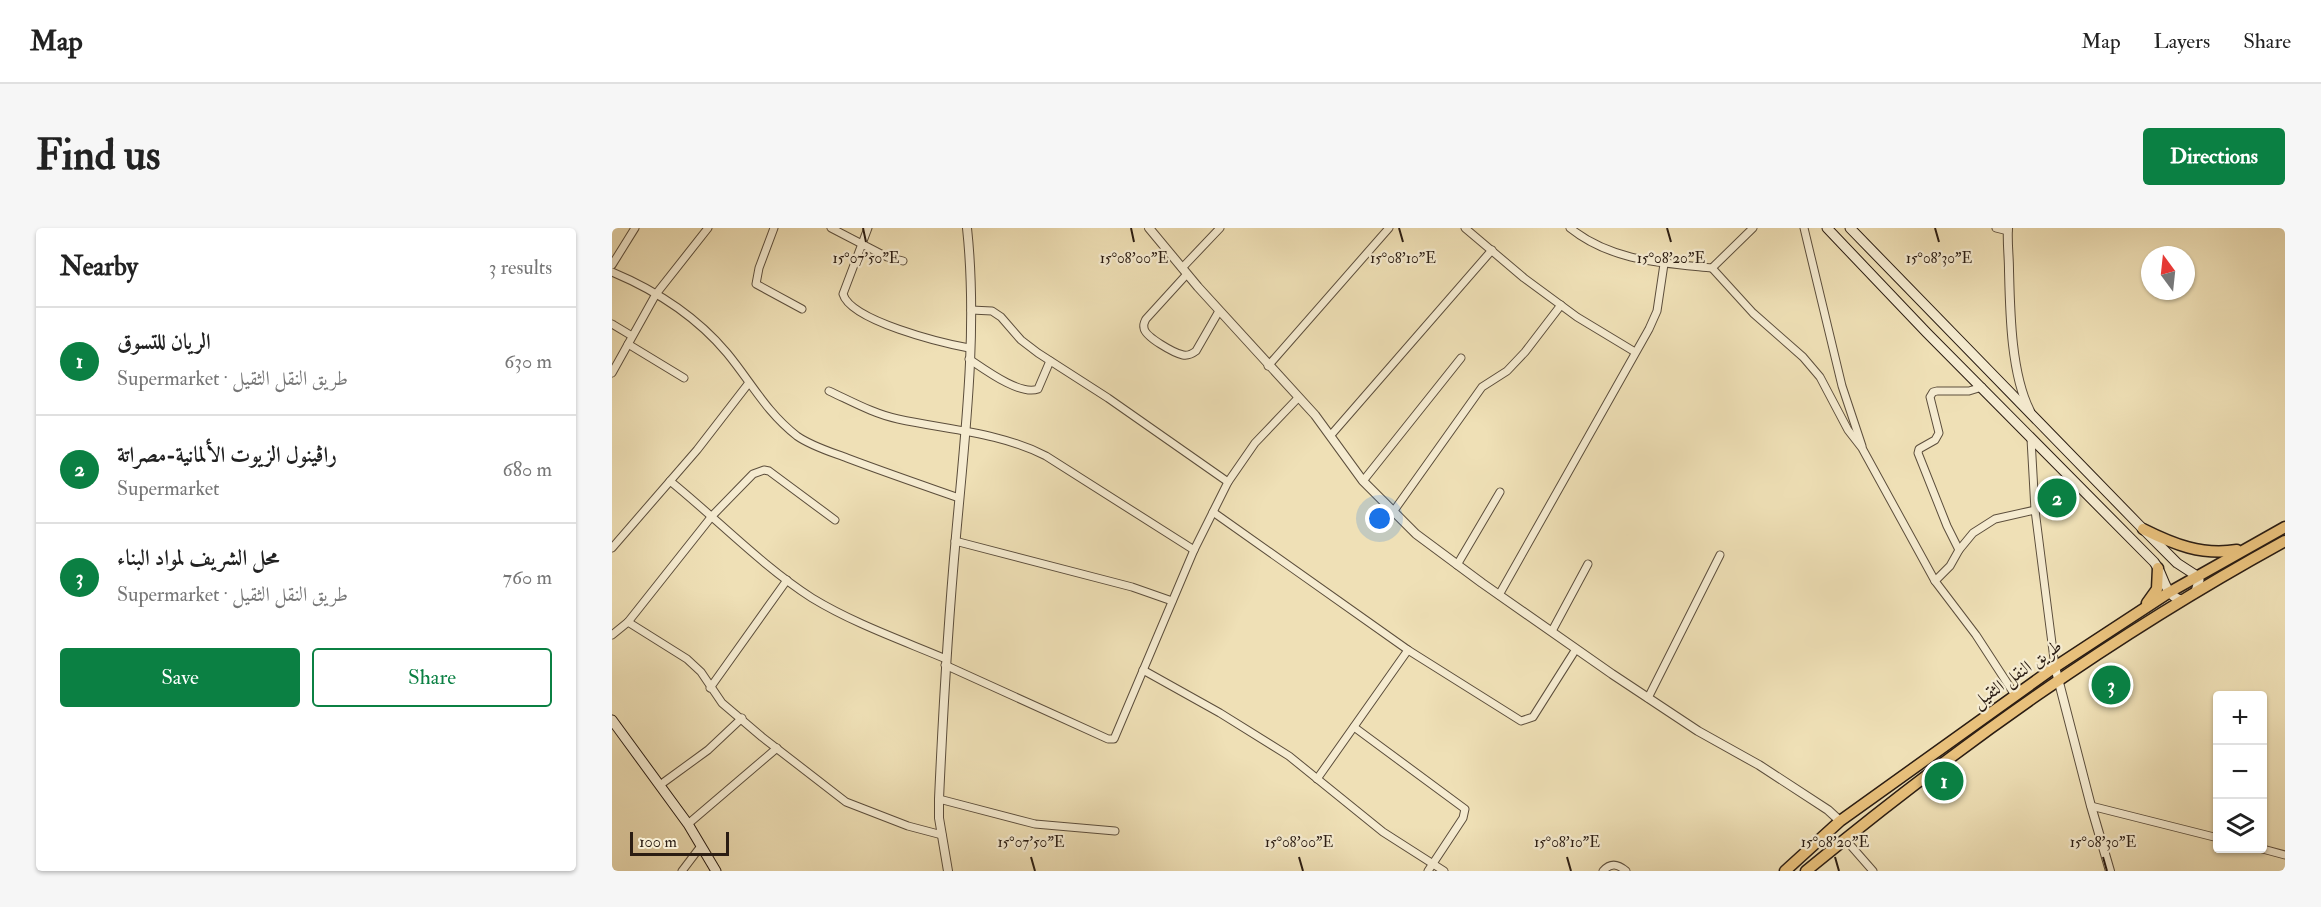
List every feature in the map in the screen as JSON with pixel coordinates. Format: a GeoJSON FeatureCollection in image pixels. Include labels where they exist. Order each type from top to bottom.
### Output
{"type":"FeatureCollection","features":[{"type":"Feature","properties":{"kind":"highway","name":"طريق النقل الثقيل"},"geometry":{"type":"LineString","coordinates":[[1785,871],[1840,821],[2055,667],[2168,593],[2285,527]]}},
{"type":"Feature","properties":{"kind":"highway"},"geometry":{"type":"LineString","coordinates":[[2143,529],[2169,542],[2196,550],[2226,552],[2246,548]]}},
{"type":"Feature","properties":{"kind":"highway","name":"طريق النقل الثقيل"},"geometry":{"type":"LineString","coordinates":[[1806,871],[1940,764],[2058,678],[2181,600],[2285,540]]}},
{"type":"Feature","properties":{"kind":"highway"},"geometry":{"type":"LineString","coordinates":[[2142,609],[2157,589],[2158,568]]}},
{"type":"Feature","properties":{"kind":"main road"},"geometry":{"type":"LineString","coordinates":[[1827,228],[2158,568],[2168,593],[2181,600]]}},
{"type":"Feature","properties":{"kind":"main road"},"geometry":{"type":"LineString","coordinates":[[1850,228],[2143,529],[2177,563],[2197,576],[2199,580],[2196,592]]}},
{"type":"Feature","properties":{"kind":"main road"},"geometry":{"type":"LineString","coordinates":[[612,720],[688,824],[716,871]]}},
{"type":"Feature","properties":{"kind":"street"},"geometry":{"type":"LineString","coordinates":[[635,228],[612,271],[679,308],[708,332],[726,352],[769,410],[798,436],[827,451],[959,498]]}},
{"type":"Feature","properties":{"kind":"street"},"geometry":{"type":"LineString","coordinates":[[612,373],[656,294],[708,228]]}},
{"type":"Feature","properties":{"kind":"street"},"geometry":{"type":"LineString","coordinates":[[774,228],[759,268],[756,284],[802,309]]}},
{"type":"Feature","properties":{"kind":"street"},"geometry":{"type":"LineString","coordinates":[[831,228],[887,257],[903,261]]}},
{"type":"Feature","properties":{"kind":"street"},"geometry":{"type":"LineString","coordinates":[[868,228],[843,294],[845,301],[866,315],[894,328],[969,348]]}},
{"type":"Feature","properties":{"kind":"street"},"geometry":{"type":"LineString","coordinates":[[948,871],[939,799],[945,662],[969,359],[967,228]]}},
{"type":"Feature","properties":{"kind":"street"},"geometry":{"type":"LineString","coordinates":[[1149,228],[1184,271],[1330,435],[1363,481],[1430,545],[1498,595],[1648,698],[1698,731],[1759,765],[1828,810],[1840,821]]}},
{"type":"Feature","properties":{"kind":"street"},"geometry":{"type":"LineString","coordinates":[[1219,311],[1192,354],[1185,355],[1166,348],[1144,332],[1143,325],[1146,319],[1220,228]]}},
{"type":"Feature","properties":{"kind":"street"},"geometry":{"type":"LineString","coordinates":[[1268,366],[1389,228]]}},
{"type":"Feature","properties":{"kind":"street"},"geometry":{"type":"LineString","coordinates":[[1465,228],[1524,278],[1635,352]]}},
{"type":"Feature","properties":{"kind":"street"},"geometry":{"type":"LineString","coordinates":[[1570,228],[1587,242],[1613,252],[1664,264],[1712,268],[1753,313],[1803,357],[1820,377],[1848,430],[1862,448],[1935,581],[1976,635],[2015,695]]}},
{"type":"Feature","properties":{"kind":"street"},"geometry":{"type":"LineString","coordinates":[[1712,268],[1753,228]]}},
{"type":"Feature","properties":{"kind":"street"},"geometry":{"type":"LineString","coordinates":[[1804,228],[1842,386],[1862,448]]}},
{"type":"Feature","properties":{"kind":"street"},"geometry":{"type":"LineString","coordinates":[[1996,228],[2008,230],[2010,304],[2019,381],[2023,397],[2033,417]]}},
{"type":"Feature","properties":{"kind":"street"},"geometry":{"type":"LineString","coordinates":[[1330,435],[1492,250]]}},
{"type":"Feature","properties":{"kind":"street"},"geometry":{"type":"LineString","coordinates":[[1498,595],[1657,310],[1664,264]]}},
{"type":"Feature","properties":{"kind":"street"},"geometry":{"type":"LineString","coordinates":[[1393,512],[1482,387],[1513,364],[1561,304]]}},
{"type":"Feature","properties":{"kind":"street"},"geometry":{"type":"LineString","coordinates":[[970,310],[992,311],[1001,317],[1021,340],[1228,482]]}},
{"type":"Feature","properties":{"kind":"street"},"geometry":{"type":"LineString","coordinates":[[612,324],[632,336]]}},
{"type":"Feature","properties":{"kind":"street"},"geometry":{"type":"LineString","coordinates":[[628,344],[684,378]]}},
{"type":"Feature","properties":{"kind":"street"},"geometry":{"type":"LineString","coordinates":[[1363,481],[1461,358]]}},
{"type":"Feature","properties":{"kind":"street"},"geometry":{"type":"LineString","coordinates":[[969,359],[1013,386],[1032,391],[1038,389],[1050,361]]}},
{"type":"Feature","properties":{"kind":"street"},"geometry":{"type":"LineString","coordinates":[[612,548],[670,481],[748,384]]}},
{"type":"Feature","properties":{"kind":"street"},"geometry":{"type":"LineString","coordinates":[[1959,550],[1947,526],[1918,451],[1935,440],[1939,433],[1930,397],[1934,392],[1969,391],[1982,387]]}},
{"type":"Feature","properties":{"kind":"street"},"geometry":{"type":"LineString","coordinates":[[829,391],[896,419],[965,430],[1013,441],[1046,456],[1194,550]]}},
{"type":"Feature","properties":{"kind":"street"},"geometry":{"type":"LineString","coordinates":[[670,481],[787,580],[813,598],[1111,740],[1116,737],[1194,550],[1228,482],[1255,443],[1298,398]]}},
{"type":"Feature","properties":{"kind":"street"},"geometry":{"type":"LineString","coordinates":[[2031,439],[2035,510],[2055,667],[2110,871]]}},
{"type":"Feature","properties":{"kind":"street"},"geometry":{"type":"LineString","coordinates":[[612,635],[628,622],[712,516],[753,474],[764,470],[770,471],[835,520]]}},
{"type":"Feature","properties":{"kind":"street"},"geometry":{"type":"LineString","coordinates":[[1457,565],[1500,492]]}},
{"type":"Feature","properties":{"kind":"street"},"geometry":{"type":"LineString","coordinates":[[1935,581],[1950,566],[1959,550],[1977,530],[1995,519],[2035,510]]}},
{"type":"Feature","properties":{"kind":"street"},"geometry":{"type":"LineString","coordinates":[[1213,512],[1408,650],[1521,721],[1533,717],[1576,649]]}},
{"type":"Feature","properties":{"kind":"street"},"geometry":{"type":"LineString","coordinates":[[955,541],[1132,587],[1172,601]]}},
{"type":"Feature","properties":{"kind":"street"},"geometry":{"type":"LineString","coordinates":[[1648,698],[1720,555]]}},
{"type":"Feature","properties":{"kind":"street"},"geometry":{"type":"LineString","coordinates":[[1552,631],[1588,564]]}},
{"type":"Feature","properties":{"kind":"street"},"geometry":{"type":"LineString","coordinates":[[710,688],[787,580]]}},
{"type":"Feature","properties":{"kind":"street"},"geometry":{"type":"LineString","coordinates":[[628,622],[687,659],[701,672],[722,703],[846,802],[908,826],[942,835]]}},
{"type":"Feature","properties":{"kind":"street"},"geometry":{"type":"LineString","coordinates":[[1317,779],[1408,650]]}},
{"type":"Feature","properties":{"kind":"street"},"geometry":{"type":"LineString","coordinates":[[1143,670],[1289,756],[1383,832],[1444,871]]}},
{"type":"Feature","properties":{"kind":"street"},"geometry":{"type":"LineString","coordinates":[[660,785],[708,750],[742,718]]}},
{"type":"Feature","properties":{"kind":"street"},"geometry":{"type":"LineString","coordinates":[[1354,727],[1466,809],[1463,818],[1428,871]]}},
{"type":"Feature","properties":{"kind":"street"},"geometry":{"type":"LineString","coordinates":[[688,824],[777,748]]}},
{"type":"Feature","properties":{"kind":"street"},"geometry":{"type":"LineString","coordinates":[[939,799],[1035,824],[1115,831]]}},
{"type":"Feature","properties":{"kind":"street"},"geometry":{"type":"LineString","coordinates":[[2091,806],[2213,837]]}},
{"type":"Feature","properties":{"kind":"street"},"geometry":{"type":"LineString","coordinates":[[1845,838],[1873,871]]}},
{"type":"Feature","properties":{"kind":"street"},"geometry":{"type":"LineString","coordinates":[[682,871],[701,846]]}},
{"type":"Feature","properties":{"kind":"street"},"geometry":{"type":"LineString","coordinates":[[2267,851],[2285,855]]}},
{"type":"Feature","properties":{"kind":"street"},"geometry":{"type":"LineString","coordinates":[[1603,871],[1614,864],[1626,871]]}},
{"type":"Feature","properties":{"kind":"place","name":"راڤينول الزيوت الألمانية-مصراتة"},"geometry":{"type":"Point","coordinates":[2057,498]}},
{"type":"Feature","properties":{"kind":"place","name":"محل الشريف لمواد البناء"},"geometry":{"type":"Point","coordinates":[2111,685]}},
{"type":"Feature","properties":{"kind":"place","name":"الريان للتسوق"},"geometry":{"type":"Point","coordinates":[1944,781]}}]}
